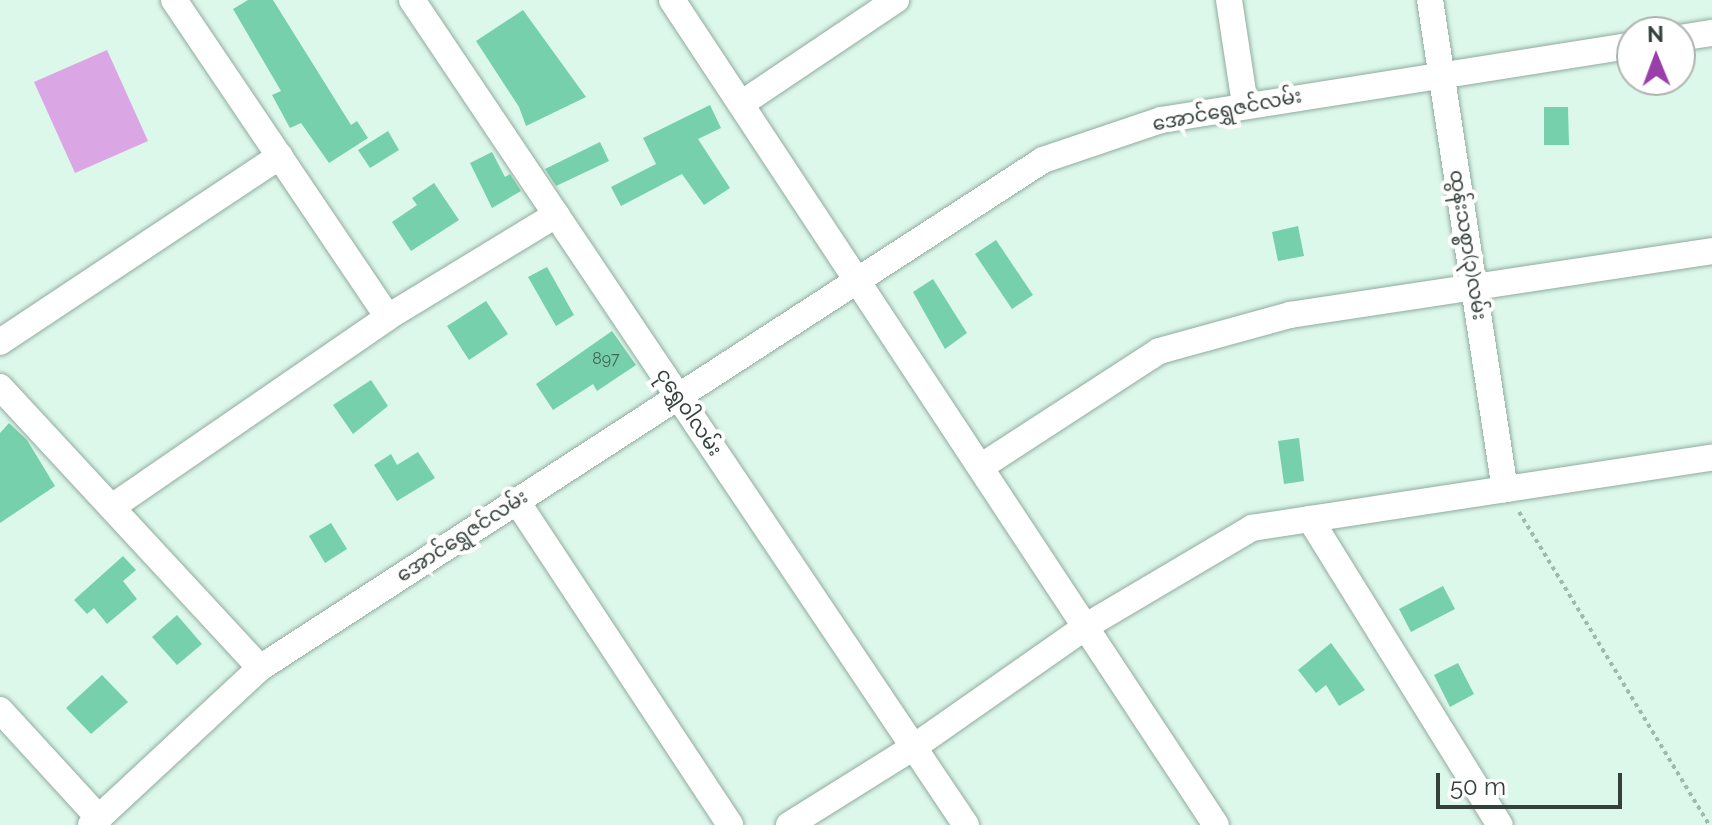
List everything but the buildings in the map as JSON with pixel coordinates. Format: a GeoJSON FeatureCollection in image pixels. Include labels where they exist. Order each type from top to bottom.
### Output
{"type":"FeatureCollection","features":[{"type":"Feature","properties":{"kind":"street"},"geometry":{"type":"LineString","coordinates":[[174,0],[388,317]]}},
{"type":"Feature","properties":{"kind":"street","name":"ငုရွှေဝါလမ်း"},"geometry":{"type":"LineString","coordinates":[[412,0],[966,825]]}},
{"type":"Feature","properties":{"kind":"street"},"geometry":{"type":"LineString","coordinates":[[672,0],[1088,625],[1216,825]]}},
{"type":"Feature","properties":{"kind":"street"},"geometry":{"type":"LineString","coordinates":[[741,104],[896,0]]}},
{"type":"Feature","properties":{"kind":"street"},"geometry":{"type":"LineString","coordinates":[[1229,0],[1245,104]]}},
{"type":"Feature","properties":{"kind":"street","name":"ထွန်းသစ္စာ(၃)လမ်း"},"geometry":{"type":"LineString","coordinates":[[1430,0],[1505,489]]}},
{"type":"Feature","properties":{"kind":"street","name":"အောင်ရွှေဇင်လမ်း"},"geometry":{"type":"LineString","coordinates":[[95,821],[260,668],[677,394],[1043,160],[1161,120],[1245,104],[1616,47]]}},
{"type":"Feature","properties":{"kind":"street"},"geometry":{"type":"LineString","coordinates":[[0,342],[280,156]]}},
{"type":"Feature","properties":{"kind":"street"},"geometry":{"type":"LineString","coordinates":[[112,507],[388,317],[556,215]]}},
{"type":"Feature","properties":{"kind":"street"},"geometry":{"type":"LineString","coordinates":[[982,466],[1159,351],[1290,315],[1712,251]]}},
{"type":"Feature","properties":{"kind":"street"},"geometry":{"type":"LineString","coordinates":[[0,387],[260,668]]}},
{"type":"Feature","properties":{"kind":"street"},"geometry":{"type":"LineString","coordinates":[[789,825],[914,747],[1088,625],[1252,528],[1712,458]]}},
{"type":"Feature","properties":{"kind":"street"},"geometry":{"type":"LineString","coordinates":[[516,500],[730,825]]}},
{"type":"Feature","properties":{"kind":"street"},"geometry":{"type":"LineString","coordinates":[[1310,519],[1500,825]]}},
{"type":"Feature","properties":{"kind":"street"},"geometry":{"type":"LineString","coordinates":[[0,710],[95,821]]}},
{"type":"Feature","properties":{"kind":"path"},"geometry":{"type":"LineString","coordinates":[[1505,489],[1709,825]]}},
{"type":"Feature","properties":{"kind":"shaded area"},"geometry":{"type":"Polygon","coordinates":[[[107,50],[148,141],[75,173],[34,82],[107,50]]]}}]}
